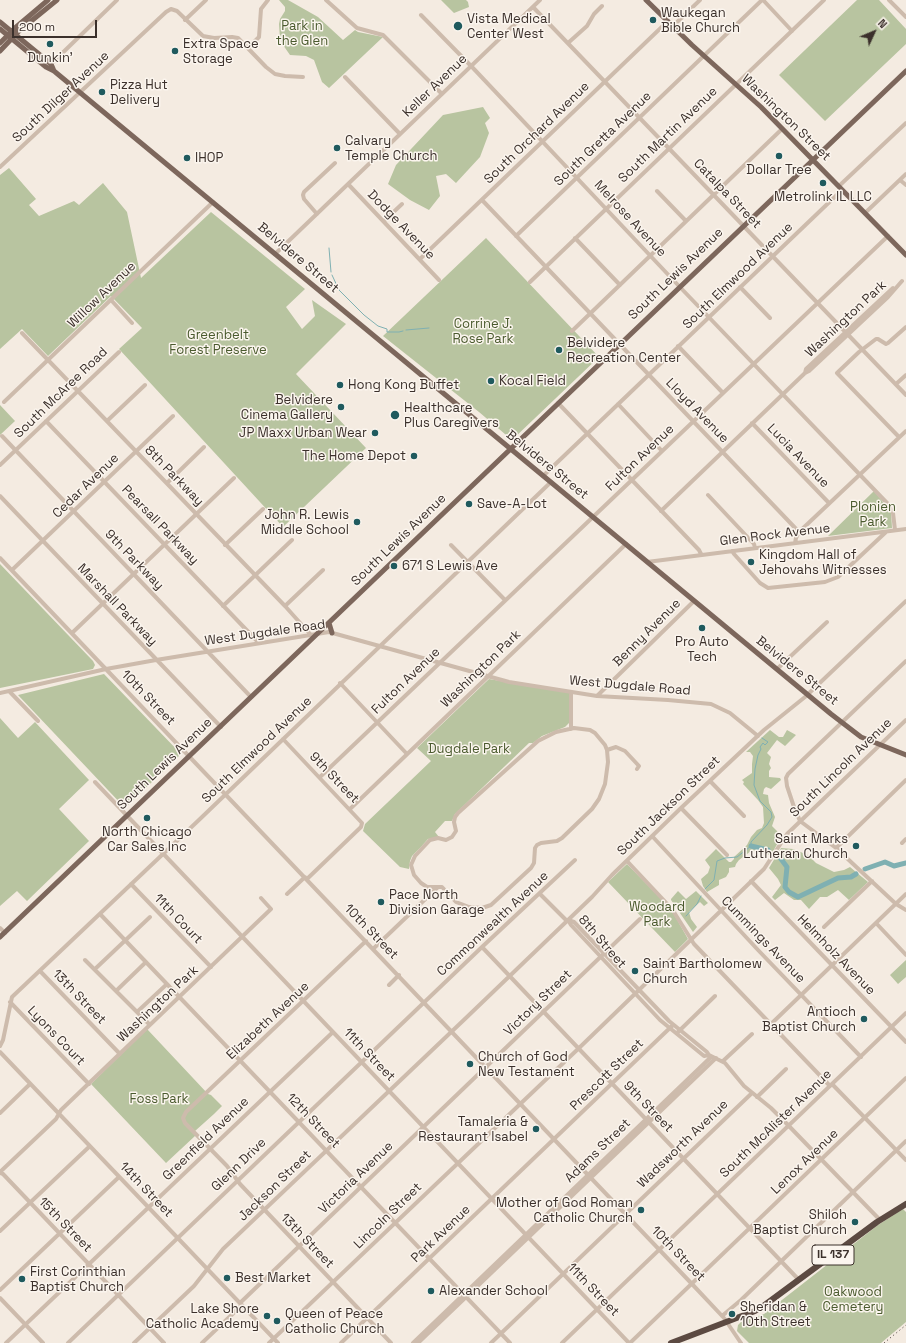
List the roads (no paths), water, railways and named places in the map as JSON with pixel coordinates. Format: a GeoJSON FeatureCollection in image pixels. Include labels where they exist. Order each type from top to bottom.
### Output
{"type":"FeatureCollection","features":[{"type":"Feature","properties":{"kind":"highway","name":"IL 137"},"geometry":{"type":"LineString","coordinates":[[671,1343],[762,1307],[880,1220],[906,1204]]}},
{"type":"Feature","properties":{"kind":"main road"},"geometry":{"type":"LineString","coordinates":[[0,51],[12,35],[48,0]]}},
{"type":"Feature","properties":{"kind":"main road"},"geometry":{"type":"LineString","coordinates":[[0,43],[57,0]]}},
{"type":"Feature","properties":{"kind":"main road","name":"Washington Street"},"geometry":{"type":"LineString","coordinates":[[646,0],[704,56],[736,84],[813,159],[905,253]]}},
{"type":"Feature","properties":{"kind":"main road","name":"Belvidere Street"},"geometry":{"type":"LineString","coordinates":[[0,22],[46,67],[54,71],[80,92],[808,695],[861,737],[906,755]]}},
{"type":"Feature","properties":{"kind":"main road","name":"Belvidere Street"},"geometry":{"type":"LineString","coordinates":[[0,29],[12,35],[51,64],[54,71]]}},
{"type":"Feature","properties":{"kind":"main road","name":"South Lewis Avenue"},"geometry":{"type":"LineString","coordinates":[[0,937],[221,727],[743,225],[905,73]]}},
{"type":"Feature","properties":{"kind":"main road"},"geometry":{"type":"LineString","coordinates":[[329,623],[332,633]]}},
{"type":"Feature","properties":{"kind":"street"},"geometry":{"type":"LineString","coordinates":[[51,64],[118,0]]}},
{"type":"Feature","properties":{"kind":"street"},"geometry":{"type":"LineString","coordinates":[[206,0],[185,20],[203,36],[214,38],[236,37],[275,74],[303,77]]}},
{"type":"Feature","properties":{"kind":"street"},"geometry":{"type":"LineString","coordinates":[[248,48],[259,37],[261,9],[268,0]]}},
{"type":"Feature","properties":{"kind":"street"},"geometry":{"type":"LineString","coordinates":[[326,0],[357,28],[383,35],[442,94]]}},
{"type":"Feature","properties":{"kind":"street","name":"Keller Avenue"},"geometry":{"type":"LineString","coordinates":[[275,254],[540,0]]}},
{"type":"Feature","properties":{"kind":"street"},"geometry":{"type":"LineString","coordinates":[[673,26],[700,0]]}},
{"type":"Feature","properties":{"kind":"street"},"geometry":{"type":"LineString","coordinates":[[763,0],[792,31]]}},
{"type":"Feature","properties":{"kind":"street","name":"South Gretta Avenue"},"geometry":{"type":"LineString","coordinates":[[516,236],[763,0]]}},
{"type":"Feature","properties":{"kind":"street","name":"South Martin Avenue"},"geometry":{"type":"LineString","coordinates":[[530,282],[824,0]]}},
{"type":"Feature","properties":{"kind":"street"},"geometry":{"type":"LineString","coordinates":[[889,0],[905,14]]}},
{"type":"Feature","properties":{"kind":"street","name":"Catalpa Street"},"geometry":{"type":"LineString","coordinates":[[533,6],[906,395]]}},
{"type":"Feature","properties":{"kind":"street"},"geometry":{"type":"LineString","coordinates":[[568,43],[586,26],[594,14],[602,6]]}},
{"type":"Feature","properties":{"kind":"street","name":"South Dilger Avenue"},"geometry":{"type":"LineString","coordinates":[[0,167],[166,12],[174,9],[185,20]]}},
{"type":"Feature","properties":{"kind":"street","name":"Melrose Avenue"},"geometry":{"type":"LineString","coordinates":[[421,16],[471,66],[679,287],[891,507],[895,530]]}},
{"type":"Feature","properties":{"kind":"street","name":"South Orchard Avenue"},"geometry":{"type":"LineString","coordinates":[[420,259],[668,21]]}},
{"type":"Feature","properties":{"kind":"street"},"geometry":{"type":"LineString","coordinates":[[345,77],[400,134]]}},
{"type":"Feature","properties":{"kind":"street","name":"South Elmwood Avenue"},"geometry":{"type":"LineString","coordinates":[[543,476],[773,256],[906,122]]}},
{"type":"Feature","properties":{"kind":"street"},"geometry":{"type":"LineString","coordinates":[[572,331],[782,129]]}},
{"type":"Feature","properties":{"kind":"street"},"geometry":{"type":"LineString","coordinates":[[317,214],[304,199],[304,192],[335,163]]}},
{"type":"Feature","properties":{"kind":"street"},"geometry":{"type":"LineString","coordinates":[[866,213],[906,174]]}},
{"type":"Feature","properties":{"kind":"street"},"geometry":{"type":"LineString","coordinates":[[900,180],[906,185]]}},
{"type":"Feature","properties":{"kind":"street","name":"Dodge Avenue"},"geometry":{"type":"LineString","coordinates":[[348,184],[440,280]]}},
{"type":"Feature","properties":{"kind":"street"},"geometry":{"type":"LineString","coordinates":[[657,191],[686,222]]}},
{"type":"Feature","properties":{"kind":"street","name":"Lloyd Avenue"},"geometry":{"type":"LineString","coordinates":[[482,200],[799,532]]}},
{"type":"Feature","properties":{"kind":"street","name":"Willow Avenue"},"geometry":{"type":"LineString","coordinates":[[4,402],[213,202]]}},
{"type":"Feature","properties":{"kind":"street"},"geometry":{"type":"LineString","coordinates":[[384,221],[402,204]]}},
{"type":"Feature","properties":{"kind":"street","name":"Fulton Avenue"},"geometry":{"type":"LineString","coordinates":[[320,777],[888,236]]}},
{"type":"Feature","properties":{"kind":"street"},"geometry":{"type":"LineString","coordinates":[[575,238],[620,285]]}},
{"type":"Feature","properties":{"kind":"street","name":"Washington Park"},"geometry":{"type":"LineString","coordinates":[[661,511],[805,372],[809,371],[885,294],[906,277]]}},
{"type":"Feature","properties":{"kind":"street"},"geometry":{"type":"LineString","coordinates":[[740,287],[770,318]]}},
{"type":"Feature","properties":{"kind":"street"},"geometry":{"type":"LineString","coordinates":[[111,300],[132,323]]}},
{"type":"Feature","properties":{"kind":"street"},"geometry":{"type":"LineString","coordinates":[[899,437],[837,373],[859,352],[876,339],[886,344],[906,327]]}},
{"type":"Feature","properties":{"kind":"street","name":"8th Parkway"},"geometry":{"type":"LineString","coordinates":[[22,333],[285,606],[310,634]]}},
{"type":"Feature","properties":{"kind":"street"},"geometry":{"type":"LineString","coordinates":[[678,346],[723,393]]}},
{"type":"Feature","properties":{"kind":"street","name":"South McAree Road"},"geometry":{"type":"LineString","coordinates":[[0,465],[119,352]]}},
{"type":"Feature","properties":{"kind":"street"},"geometry":{"type":"LineString","coordinates":[[896,384],[906,375]]}},
{"type":"Feature","properties":{"kind":"street"},"geometry":{"type":"LineString","coordinates":[[107,421],[145,385]]}},
{"type":"Feature","properties":{"kind":"street"},"geometry":{"type":"LineString","coordinates":[[558,403],[699,550],[701,554]]}},
{"type":"Feature","properties":{"kind":"street"},"geometry":{"type":"LineString","coordinates":[[618,404],[662,451]]}},
{"type":"Feature","properties":{"kind":"street","name":"Cedar Avenue"},"geometry":{"type":"LineString","coordinates":[[12,570],[173,416]]}},
{"type":"Feature","properties":{"kind":"street","name":"Pearsall Parkway"},"geometry":{"type":"LineString","coordinates":[[46,420],[259,643]]}},
{"type":"Feature","properties":{"kind":"street","name":"Lucia Avenue"},"geometry":{"type":"LineString","coordinates":[[752,423],[829,503]]}},
{"type":"Feature","properties":{"kind":"street"},"geometry":{"type":"LineString","coordinates":[[795,543],[799,532],[906,431]]}},
{"type":"Feature","properties":{"kind":"street","name":"9th Parkway"},"geometry":{"type":"LineString","coordinates":[[2,436],[251,697]]}},
{"type":"Feature","properties":{"kind":"street"},"geometry":{"type":"LineString","coordinates":[[166,483],[204,447]]}},
{"type":"Feature","properties":{"kind":"street"},"geometry":{"type":"LineString","coordinates":[[72,633],[234,478]]}},
{"type":"Feature","properties":{"kind":"street","name":"South Elmwood Avenue"},"geometry":{"type":"LineString","coordinates":[[0,1046],[3,1040],[12,997],[551,482]]}},
{"type":"Feature","properties":{"kind":"street"},"geometry":{"type":"LineString","coordinates":[[708,495],[754,544],[756,548]]}},
{"type":"Feature","properties":{"kind":"street","name":"Marshall Parkway"},"geometry":{"type":"LineString","coordinates":[[0,496],[221,727]]}},
{"type":"Feature","properties":{"kind":"street"},"geometry":{"type":"LineString","coordinates":[[225,545],[263,509]]}},
{"type":"Feature","properties":{"kind":"street","name":"Glen Rock Avenue"},"geometry":{"type":"LineString","coordinates":[[647,562],[906,529]]}},
{"type":"Feature","properties":{"kind":"street"},"geometry":{"type":"LineString","coordinates":[[732,551],[760,584],[768,588],[825,582],[838,577],[886,531]]}},
{"type":"Feature","properties":{"kind":"street"},"geometry":{"type":"LineString","coordinates":[[223,606],[292,540]]}},
{"type":"Feature","properties":{"kind":"street","name":"Washington Park"},"geometry":{"type":"LineString","coordinates":[[350,809],[626,544]]}},
{"type":"Feature","properties":{"kind":"street"},"geometry":{"type":"LineString","coordinates":[[451,545],[505,600]]}},
{"type":"Feature","properties":{"kind":"street","name":"10th Street"},"geometry":{"type":"LineString","coordinates":[[0,558],[626,1214],[722,1316],[742,1342]]}},
{"type":"Feature","properties":{"kind":"street"},"geometry":{"type":"LineString","coordinates":[[285,606],[323,570]]}},
{"type":"Feature","properties":{"kind":"street","name":"Benny Avenue"},"geometry":{"type":"LineString","coordinates":[[597,696],[694,601]]}},
{"type":"Feature","properties":{"kind":"street","name":"South Jackson Street"},"geometry":{"type":"LineString","coordinates":[[452,1032],[592,897],[681,808],[758,736],[808,695],[906,601]]}},
{"type":"Feature","properties":{"kind":"street"},"geometry":{"type":"LineString","coordinates":[[776,669],[827,622]]}},
{"type":"Feature","properties":{"kind":"street","name":"West Dugdale Road"},"geometry":{"type":"LineString","coordinates":[[0,692],[106,669],[156,660],[310,634],[332,633],[509,682],[597,696],[711,704],[730,713],[758,736]]}},
{"type":"Feature","properties":{"kind":"street"},"geometry":{"type":"LineString","coordinates":[[906,661],[786,775],[786,782],[800,821],[836,848],[896,904],[906,910]]}},
{"type":"Feature","properties":{"kind":"street"},"geometry":{"type":"LineString","coordinates":[[340,684],[407,754]]}},
{"type":"Feature","properties":{"kind":"street"},"geometry":{"type":"LineString","coordinates":[[9,691],[38,721]]}},
{"type":"Feature","properties":{"kind":"street"},"geometry":{"type":"LineString","coordinates":[[571,692],[571,729]]}},
{"type":"Feature","properties":{"kind":"street","name":"South Lincoln Avenue"},"geometry":{"type":"LineString","coordinates":[[520,1103],[767,866],[784,838],[800,821],[906,720]]}},
{"type":"Feature","properties":{"kind":"street"},"geometry":{"type":"LineString","coordinates":[[571,729],[584,729],[595,733],[605,745],[607,750],[608,762],[605,784],[599,799],[592,809],[562,838],[557,841],[538,845],[535,848],[534,863],[531,868],[492,905],[482,908],[468,907],[456,902],[446,890],[438,886],[427,887],[414,875],[411,865],[415,856],[430,840],[438,838],[446,840],[452,837],[456,831],[454,822],[458,813],[538,741],[556,732],[571,729]]}},
{"type":"Feature","properties":{"kind":"street","name":"9th Street"},"geometry":{"type":"LineString","coordinates":[[283,739],[362,823],[361,827],[356,832],[306,878]]}},
{"type":"Feature","properties":{"kind":"street"},"geometry":{"type":"LineString","coordinates":[[607,750],[616,747],[625,751],[640,766],[637,769]]}},
{"type":"Feature","properties":{"kind":"street"},"geometry":{"type":"LineString","coordinates":[[836,848],[906,780]]}},
{"type":"Feature","properties":{"kind":"street"},"geometry":{"type":"LineString","coordinates":[[710,781],[744,816]]}},
{"type":"Feature","properties":{"kind":"street","name":"11th Street"},"geometry":{"type":"LineString","coordinates":[[95,782],[630,1343]]}},
{"type":"Feature","properties":{"kind":"street"},"geometry":{"type":"LineString","coordinates":[[681,808],[727,855]]}},
{"type":"Feature","properties":{"kind":"street","name":"Cummings Avenue"},"geometry":{"type":"LineString","coordinates":[[652,836],[720,911],[861,1057]]}},
{"type":"Feature","properties":{"kind":"street","name":"Commonwealth Avenue"},"geometry":{"type":"LineString","coordinates":[[425,1002],[576,860]]}},
{"type":"Feature","properties":{"kind":"street"},"geometry":{"type":"LineString","coordinates":[[627,861],[672,909],[694,944],[906,1160]]}},
{"type":"Feature","properties":{"kind":"street"},"geometry":{"type":"LineString","coordinates":[[287,894],[306,878]]}},
{"type":"Feature","properties":{"kind":"street","name":"Helmholz Avenue"},"geometry":{"type":"LineString","coordinates":[[751,881],[906,1042]]}},
{"type":"Feature","properties":{"kind":"street"},"geometry":{"type":"LineString","coordinates":[[824,927],[872,881]]}},
{"type":"Feature","properties":{"kind":"street","name":"11th Court"},"geometry":{"type":"LineString","coordinates":[[131,884],[211,967]]}},
{"type":"Feature","properties":{"kind":"street"},"geometry":{"type":"LineString","coordinates":[[373,949],[438,886]]}},
{"type":"Feature","properties":{"kind":"street","name":"8th Street"},"geometry":{"type":"LineString","coordinates":[[540,894],[603,955],[671,1026],[712,1057],[723,1061],[744,1086],[789,1125],[880,1220]]}},
{"type":"Feature","properties":{"kind":"street"},"geometry":{"type":"LineString","coordinates":[[771,1024],[906,894]]}},
{"type":"Feature","properties":{"kind":"street","name":"Washington Park"},"geometry":{"type":"LineString","coordinates":[[0,1173],[56,1119],[61,1110],[271,909],[261,898]]}},
{"type":"Feature","properties":{"kind":"street","name":"12th Street"},"geometry":{"type":"LineString","coordinates":[[100,914],[510,1343]]}},
{"type":"Feature","properties":{"kind":"street"},"geometry":{"type":"LineString","coordinates":[[95,969],[150,917]]}},
{"type":"Feature","properties":{"kind":"street","name":"Victory Street"},"geometry":{"type":"LineString","coordinates":[[486,1068],[640,919]]}},
{"type":"Feature","properties":{"kind":"street"},"geometry":{"type":"LineString","coordinates":[[876,923],[906,955]]}},
{"type":"Feature","properties":{"kind":"street"},"geometry":{"type":"LineString","coordinates":[[0,928],[5,932]]}},
{"type":"Feature","properties":{"kind":"street","name":"Elizabeth Avenue"},"geometry":{"type":"LineString","coordinates":[[184,1115],[304,1002],[366,941]]}},
{"type":"Feature","properties":{"kind":"street","name":"9th Street"},"geometry":{"type":"LineString","coordinates":[[482,947],[799,1281]]}},
{"type":"Feature","properties":{"kind":"street"},"geometry":{"type":"LineString","coordinates":[[85,960],[148,1023]]}},
{"type":"Feature","properties":{"kind":"street"},"geometry":{"type":"LineString","coordinates":[[116,991],[146,962]]}},
{"type":"Feature","properties":{"kind":"street","name":"13th Street"},"geometry":{"type":"LineString","coordinates":[[40,971],[120,1054]]}},
{"type":"Feature","properties":{"kind":"street"},"geometry":{"type":"LineString","coordinates":[[389,985],[399,975]]}},
{"type":"Feature","properties":{"kind":"street"},"geometry":{"type":"LineString","coordinates":[[137,1012],[167,984]]}},
{"type":"Feature","properties":{"kind":"street"},"geometry":{"type":"LineString","coordinates":[[678,1032],[715,996]]}},
{"type":"Feature","properties":{"kind":"street","name":"Lyons Court"},"geometry":{"type":"LineString","coordinates":[[10,1002],[89,1084]]}},
{"type":"Feature","properties":{"kind":"street","name":"Glenn Drive"},"geometry":{"type":"LineString","coordinates":[[68,1343],[425,1002]]}},
{"type":"Feature","properties":{"kind":"street","name":"South McAlister Avenue"},"geometry":{"type":"LineString","coordinates":[[562,1343],[906,1013]]}},
{"type":"Feature","properties":{"kind":"street","name":"Prescott Street"},"geometry":{"type":"LineString","coordinates":[[554,1139],[671,1026]]}},
{"type":"Feature","properties":{"kind":"street","name":"Greenfield Avenue"},"geometry":{"type":"LineString","coordinates":[[6,1343],[333,1032]]}},
{"type":"Feature","properties":{"kind":"street","name":"Jackson Street"},"geometry":{"type":"LineString","coordinates":[[134,1343],[194,1286],[223,1249],[265,1211],[452,1032]]}},
{"type":"Feature","properties":{"kind":"street"},"geometry":{"type":"LineString","coordinates":[[723,1061],[752,1034]]}},
{"type":"Feature","properties":{"kind":"street","name":"14th Street"},"geometry":{"type":"LineString","coordinates":[[0,1052],[278,1343]]}},
{"type":"Feature","properties":{"kind":"street","name":"Adams Street"},"geometry":{"type":"LineString","coordinates":[[418,1343],[648,1121],[712,1057]]}},
{"type":"Feature","properties":{"kind":"street","name":"Victoria Avenue"},"geometry":{"type":"LineString","coordinates":[[202,1343],[299,1246],[486,1068]]}},
{"type":"Feature","properties":{"kind":"street"},"geometry":{"type":"LineString","coordinates":[[757,1097],[786,1069]]}},
{"type":"Feature","properties":{"kind":"street","name":"Lenox Avenue"},"geometry":{"type":"LineString","coordinates":[[630,1343],[906,1078]]}},
{"type":"Feature","properties":{"kind":"street"},"geometry":{"type":"LineString","coordinates":[[0,1112],[30,1084]]}},
{"type":"Feature","properties":{"kind":"street","name":"Wadsworth Avenue"},"geometry":{"type":"LineString","coordinates":[[490,1343],[752,1093]]}},
{"type":"Feature","properties":{"kind":"street","name":"Lincoln Street"},"geometry":{"type":"LineString","coordinates":[[269,1343],[520,1103]]}},
{"type":"Feature","properties":{"kind":"street","name":"13th Street"},"geometry":{"type":"LineString","coordinates":[[184,1115],[183,1118],[185,1123],[227,1166],[237,1181],[391,1343]]}},
{"type":"Feature","properties":{"kind":"street","name":"Park Avenue"},"geometry":{"type":"LineString","coordinates":[[341,1343],[554,1139]]}},
{"type":"Feature","properties":{"kind":"street"},"geometry":{"type":"LineString","coordinates":[[722,1316],[906,1141]]}},
{"type":"Feature","properties":{"kind":"street"},"geometry":{"type":"LineString","coordinates":[[0,1231],[90,1146]]}},
{"type":"Feature","properties":{"kind":"street","name":"15th Street"},"geometry":{"type":"LineString","coordinates":[[0,1173],[3,1174],[60,1233],[164,1343]]}},
{"type":"Feature","properties":{"kind":"street"},"geometry":{"type":"LineString","coordinates":[[0,1290],[119,1177]]}},
{"type":"Feature","properties":{"kind":"street","name":"Adams Street"},"geometry":{"type":"LineString","coordinates":[[412,1343],[465,1296]]}},
{"type":"Feature","properties":{"kind":"street"},"geometry":{"type":"LineString","coordinates":[[0,1298],[43,1343]]}},
{"type":"Feature","properties":{"kind":"waterway"},"geometry":{"type":"LineString","coordinates":[[329,248],[331,272]]}},
{"type":"Feature","properties":{"kind":"waterway"},"geometry":{"type":"LineString","coordinates":[[332,275],[339,290],[364,315],[378,326],[387,329],[387,332],[403,331]]}},
{"type":"Feature","properties":{"kind":"waterway"},"geometry":{"type":"LineString","coordinates":[[406,330],[429,328]]}},
{"type":"Feature","properties":{"kind":"waterway"},"geometry":{"type":"LineString","coordinates":[[705,889],[714,880],[717,861],[725,858],[737,857],[751,846],[751,842],[767,825],[772,817],[771,812],[760,801],[754,785],[755,769],[761,749],[760,747],[763,743],[765,745],[768,742],[762,738]]}},
{"type":"Feature","properties":{"kind":"waterway"},"geometry":{"type":"LineString","coordinates":[[751,846],[768,850]]}},
{"type":"Feature","properties":{"kind":"waterway"},"geometry":{"type":"LineString","coordinates":[[781,859],[787,867],[785,887],[789,892],[798,897],[838,878],[851,877],[856,874]]}},
{"type":"Feature","properties":{"kind":"waterway"},"geometry":{"type":"LineString","coordinates":[[865,869],[885,862],[894,866],[906,863]]}},
{"type":"Feature","properties":{"kind":"waterway"},"geometry":{"type":"LineString","coordinates":[[686,916],[697,904],[701,896]]}},
{"type":"Feature","properties":{"kind":"railway"},"geometry":{"type":"LineString","coordinates":[[884,1343],[906,1325]]}},
{"type":"Feature","properties":{"kind":"place","name":"Waukegan Bible Church"},"geometry":{"type":"Point","coordinates":[653,20]}},
{"type":"Feature","properties":{"kind":"place","name":"Vista Medical Center West"},"geometry":{"type":"Point","coordinates":[458,26]}},
{"type":"Feature","properties":{"kind":"place","name":"Dunkin'"},"geometry":{"type":"Point","coordinates":[50,44]}},
{"type":"Feature","properties":{"kind":"place","name":"Extra Space Storage"},"geometry":{"type":"Point","coordinates":[175,51]}},
{"type":"Feature","properties":{"kind":"place","name":"Pizza Hut Delivery"},"geometry":{"type":"Point","coordinates":[102,92]}},
{"type":"Feature","properties":{"kind":"place","name":"Calvary Temple Church"},"geometry":{"type":"Point","coordinates":[337,148]}},
{"type":"Feature","properties":{"kind":"place","name":"Dollar Tree"},"geometry":{"type":"Point","coordinates":[779,156]}},
{"type":"Feature","properties":{"kind":"place","name":"IHOP"},"geometry":{"type":"Point","coordinates":[187,158]}},
{"type":"Feature","properties":{"kind":"place","name":"Metrolink IL LLC"},"geometry":{"type":"Point","coordinates":[823,183]}},
{"type":"Feature","properties":{"kind":"place","name":"Belvidere Recreation Center"},"geometry":{"type":"Point","coordinates":[559,350]}},
{"type":"Feature","properties":{"kind":"place","name":"Kocal Field"},"geometry":{"type":"Point","coordinates":[491,381]}},
{"type":"Feature","properties":{"kind":"place","name":"Hong Kong Buffet"},"geometry":{"type":"Point","coordinates":[340,385]}},
{"type":"Feature","properties":{"kind":"place","name":"Belvidere Cinema Gallery"},"geometry":{"type":"Point","coordinates":[341,407]}},
{"type":"Feature","properties":{"kind":"place","name":"Healthcare Plus Caregivers"},"geometry":{"type":"Point","coordinates":[395,415]}},
{"type":"Feature","properties":{"kind":"place","name":"JP Maxx Urban Wear"},"geometry":{"type":"Point","coordinates":[375,433]}},
{"type":"Feature","properties":{"kind":"place","name":"The Home Depot"},"geometry":{"type":"Point","coordinates":[414,456]}},
{"type":"Feature","properties":{"kind":"place","name":"Save-A-Lot"},"geometry":{"type":"Point","coordinates":[469,504]}},
{"type":"Feature","properties":{"kind":"place","name":"John R. Lewis Middle School"},"geometry":{"type":"Point","coordinates":[357,522]}},
{"type":"Feature","properties":{"kind":"place","name":"Kingdom Hall of Jehovahs Witnesses"},"geometry":{"type":"Point","coordinates":[751,562]}},
{"type":"Feature","properties":{"kind":"place","name":"671 S Lewis Ave"},"geometry":{"type":"Point","coordinates":[394,566]}},
{"type":"Feature","properties":{"kind":"place","name":"Pro Auto Tech"},"geometry":{"type":"Point","coordinates":[702,628]}},
{"type":"Feature","properties":{"kind":"place","name":"North Chicago Car Sales Inc"},"geometry":{"type":"Point","coordinates":[147,818]}},
{"type":"Feature","properties":{"kind":"place","name":"Saint Marks Lutheran Church"},"geometry":{"type":"Point","coordinates":[856,846]}},
{"type":"Feature","properties":{"kind":"place","name":"Pace North Division Garage"},"geometry":{"type":"Point","coordinates":[381,902]}},
{"type":"Feature","properties":{"kind":"place","name":"Saint Bartholomew Church"},"geometry":{"type":"Point","coordinates":[635,971]}},
{"type":"Feature","properties":{"kind":"place","name":"Antioch Baptist Church"},"geometry":{"type":"Point","coordinates":[864,1019]}},
{"type":"Feature","properties":{"kind":"place","name":"Church of God New Testament"},"geometry":{"type":"Point","coordinates":[470,1064]}},
{"type":"Feature","properties":{"kind":"place","name":"Tamaleria & Restaurant Isabel"},"geometry":{"type":"Point","coordinates":[536,1129]}},
{"type":"Feature","properties":{"kind":"place","name":"Mother of God Roman Catholic Church"},"geometry":{"type":"Point","coordinates":[641,1210]}},
{"type":"Feature","properties":{"kind":"place","name":"Shiloh Baptist Church"},"geometry":{"type":"Point","coordinates":[855,1222]}},
{"type":"Feature","properties":{"kind":"place","name":"Best Market"},"geometry":{"type":"Point","coordinates":[227,1278]}},
{"type":"Feature","properties":{"kind":"place","name":"First Corinthian Baptist Church"},"geometry":{"type":"Point","coordinates":[22,1279]}},
{"type":"Feature","properties":{"kind":"place","name":"Alexander School"},"geometry":{"type":"Point","coordinates":[431,1291]}},
{"type":"Feature","properties":{"kind":"place","name":"Sheridan & 10th Street"},"geometry":{"type":"Point","coordinates":[732,1314]}},
{"type":"Feature","properties":{"kind":"place","name":"Lake Shore Catholic Academy"},"geometry":{"type":"Point","coordinates":[267,1316]}},
{"type":"Feature","properties":{"kind":"place","name":"Queen of Peace Catholic Church"},"geometry":{"type":"Point","coordinates":[277,1321]}},
{"type":"Feature","properties":{"kind":"park label","name":"Park in the Glen"},"geometry":{"type":"Point","coordinates":[302,34]}},
{"type":"Feature","properties":{"kind":"park label","name":"Corrine J. Rose Park"},"geometry":{"type":"Point","coordinates":[483,332]}},
{"type":"Feature","properties":{"kind":"park label","name":"Greenbelt Forest Preserve"},"geometry":{"type":"Point","coordinates":[218,342]}},
{"type":"Feature","properties":{"kind":"park label","name":"Plonien Park"},"geometry":{"type":"Point","coordinates":[873,514]}},
{"type":"Feature","properties":{"kind":"park label","name":"Dugdale Park"},"geometry":{"type":"Point","coordinates":[469,749]}},
{"type":"Feature","properties":{"kind":"park label","name":"Woodard Park"},"geometry":{"type":"Point","coordinates":[657,914]}},
{"type":"Feature","properties":{"kind":"park label","name":"Foss Park"},"geometry":{"type":"Point","coordinates":[159,1099]}},
{"type":"Feature","properties":{"kind":"park label","name":"Oakwood Cemetery"},"geometry":{"type":"Point","coordinates":[853,1300]}}]}
